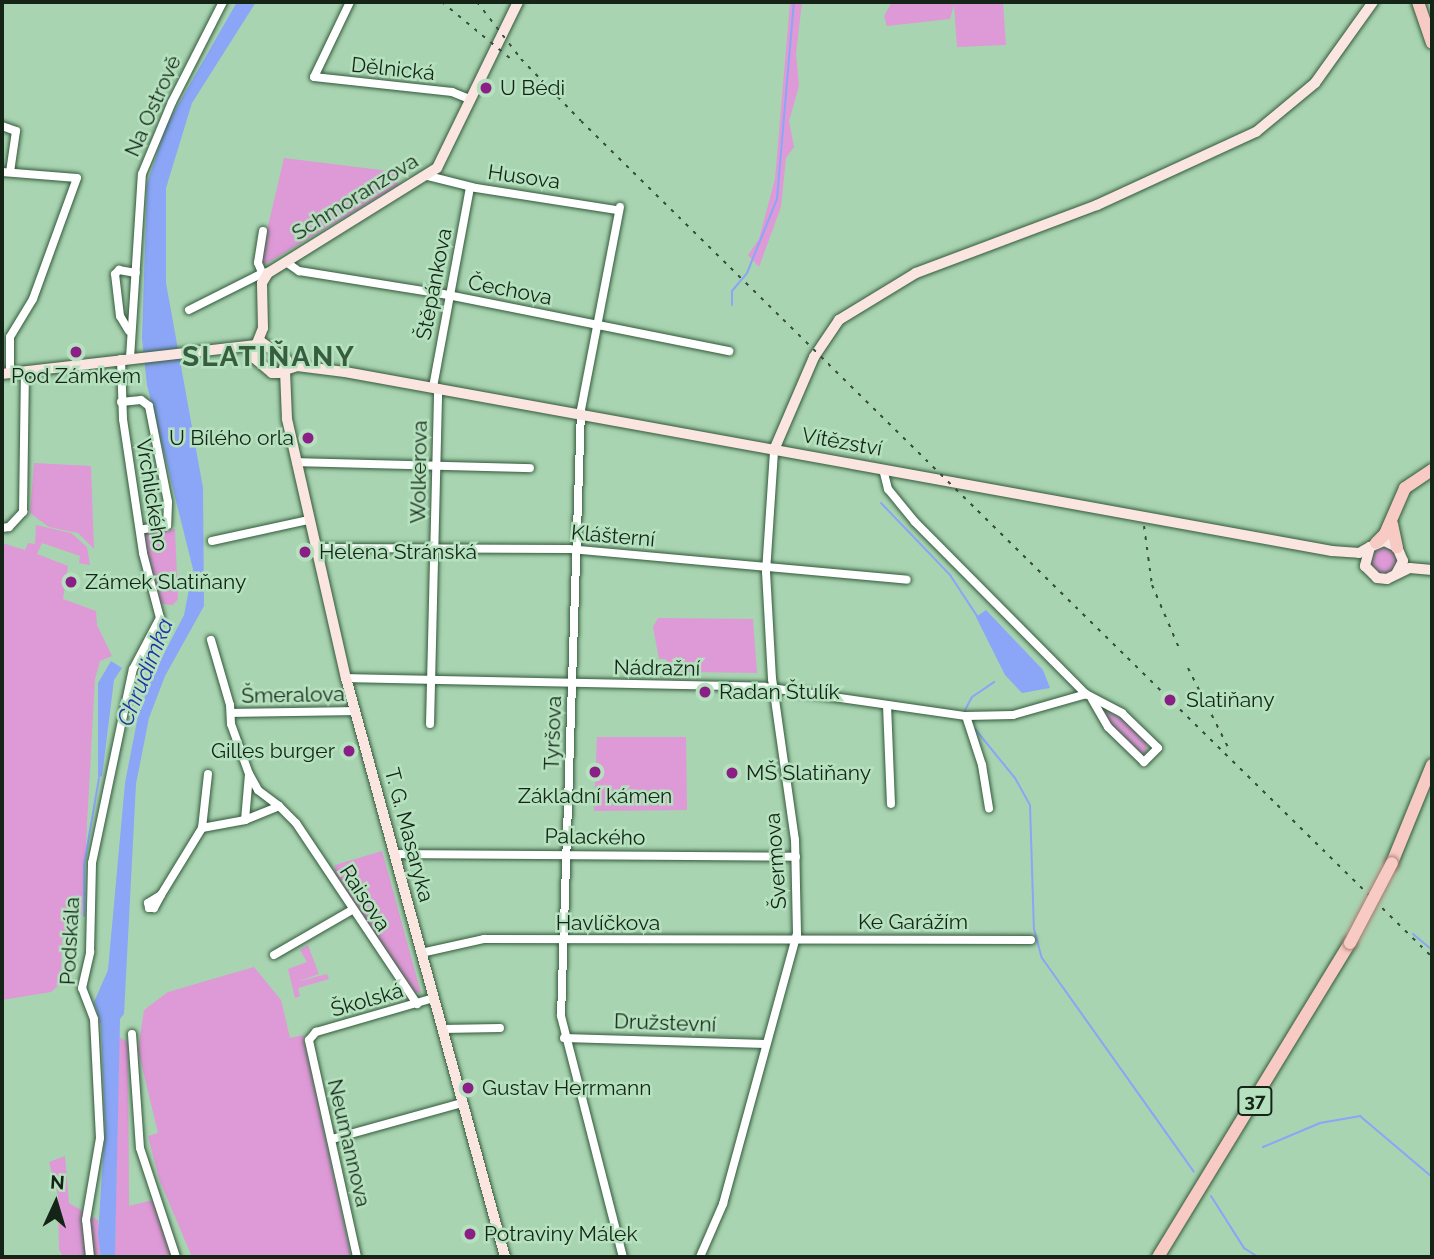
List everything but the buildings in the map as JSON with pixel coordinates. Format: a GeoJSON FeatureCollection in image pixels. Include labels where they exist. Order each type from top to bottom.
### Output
{"type":"FeatureCollection","features":[{"type":"Feature","properties":{"kind":"main road","name":"Schmoranzova"},"geometry":{"type":"LineString","coordinates":[[262,276],[428,176],[441,160],[500,33],[518,2]]}},
{"type":"Feature","properties":{"kind":"main road"},"geometry":{"type":"LineString","coordinates":[[774,450],[807,374],[835,323],[905,279],[1097,205],[1267,125],[1315,83],[1373,2]]}},
{"type":"Feature","properties":{"kind":"main road"},"geometry":{"type":"LineString","coordinates":[[1418,2],[1432,43]]}},
{"type":"Feature","properties":{"kind":"main road"},"geometry":{"type":"LineString","coordinates":[[206,352],[243,354],[255,359],[263,307],[262,276]]}},
{"type":"Feature","properties":{"kind":"main road"},"geometry":{"type":"LineString","coordinates":[[263,307],[277,351]]}},
{"type":"Feature","properties":{"kind":"main road"},"geometry":{"type":"LineString","coordinates":[[6,374],[267,343],[277,351]]}},
{"type":"Feature","properties":{"kind":"main road","name":"Vítězství"},"geometry":{"type":"LineString","coordinates":[[277,351],[345,372]]}},
{"type":"Feature","properties":{"kind":"main road","name":"T. G. Masaryka"},"geometry":{"type":"LineString","coordinates":[[277,351],[286,361],[287,419],[346,678],[505,1257]]}},
{"type":"Feature","properties":{"kind":"main road","name":"T. G. Masaryka"},"geometry":{"type":"LineString","coordinates":[[255,359],[266,369],[287,419]]}},
{"type":"Feature","properties":{"kind":"main road","name":"Vítězství"},"geometry":{"type":"LineString","coordinates":[[285,370],[297,366],[345,372],[1332,551]]}},
{"type":"Feature","properties":{"kind":"main road"},"geometry":{"type":"LineString","coordinates":[[266,369],[277,375],[285,370]]}},
{"type":"Feature","properties":{"kind":"main road"},"geometry":{"type":"LineString","coordinates":[[1332,551],[1359,553],[1373,545],[1385,534],[1405,488],[1430,471]]}},
{"type":"Feature","properties":{"kind":"main road"},"geometry":{"type":"LineString","coordinates":[[1394,510],[1392,535],[1399,549],[1410,562],[1432,570]]}},
{"type":"Feature","properties":{"kind":"main road"},"geometry":{"type":"LineString","coordinates":[[1373,545],[1399,549]]}},
{"type":"Feature","properties":{"kind":"main road"},"geometry":{"type":"LineString","coordinates":[[1365,566],[1373,545]]}},
{"type":"Feature","properties":{"kind":"main road"},"geometry":{"type":"LineString","coordinates":[[1396,574],[1402,564],[1399,549]]}},
{"type":"Feature","properties":{"kind":"main road"},"geometry":{"type":"LineString","coordinates":[[1332,551],[1359,559],[1380,579],[1410,568],[1432,570]]}},
{"type":"Feature","properties":{"kind":"main road","name":"37"},"geometry":{"type":"LineString","coordinates":[[1158,1257],[1350,943],[1392,863],[1432,765]]}},
{"type":"Feature","properties":{"kind":"street","name":"Na Ostrově"},"geometry":{"type":"LineString","coordinates":[[129,358],[140,188],[146,163],[223,2]]}},
{"type":"Feature","properties":{"kind":"street","name":"Dělnická"},"geometry":{"type":"LineString","coordinates":[[350,2],[313,77],[452,92],[469,99]]}},
{"type":"Feature","properties":{"kind":"street"},"geometry":{"type":"LineString","coordinates":[[2,126],[16,131],[6,172],[78,178],[33,299],[9,339],[6,374]]}},
{"type":"Feature","properties":{"kind":"street","name":"Husova"},"geometry":{"type":"LineString","coordinates":[[428,176],[470,187],[618,208]]}},
{"type":"Feature","properties":{"kind":"street","name":"Štěpánkova"},"geometry":{"type":"LineString","coordinates":[[435,388],[470,187]]}},
{"type":"Feature","properties":{"kind":"street","name":"Tyršova"},"geometry":{"type":"LineString","coordinates":[[618,208],[581,414],[566,854],[564,1038],[623,1257]]}},
{"type":"Feature","properties":{"kind":"street"},"geometry":{"type":"LineString","coordinates":[[188,310],[262,276],[263,230]]}},
{"type":"Feature","properties":{"kind":"street","name":"Čechova"},"geometry":{"type":"LineString","coordinates":[[286,261],[299,271],[450,296],[729,351]]}},
{"type":"Feature","properties":{"kind":"street","name":"Na Ostrově"},"geometry":{"type":"LineString","coordinates":[[129,331],[120,316],[115,274],[119,270],[136,273]]}},
{"type":"Feature","properties":{"kind":"street","name":"Vrchlického"},"geometry":{"type":"LineString","coordinates":[[129,358],[121,402],[139,530],[160,618],[133,669]]}},
{"type":"Feature","properties":{"kind":"street"},"geometry":{"type":"LineString","coordinates":[[2,528],[9,527],[23,512],[25,372]]}},
{"type":"Feature","properties":{"kind":"street","name":"Wolkerova"},"geometry":{"type":"LineString","coordinates":[[430,724],[437,547],[435,388]]}},
{"type":"Feature","properties":{"kind":"street"},"geometry":{"type":"LineString","coordinates":[[121,402],[141,400],[149,406],[168,502],[167,526],[139,530]]}},
{"type":"Feature","properties":{"kind":"street","name":"Švermova"},"geometry":{"type":"LineString","coordinates":[[699,1257],[723,1204],[796,941],[796,857],[774,688],[766,568],[774,450]]}},
{"type":"Feature","properties":{"kind":"street"},"geometry":{"type":"LineString","coordinates":[[296,462],[530,468]]}},
{"type":"Feature","properties":{"kind":"street"},"geometry":{"type":"LineString","coordinates":[[883,469],[888,489],[915,522],[1089,696],[1108,727],[1144,762],[1158,748],[1122,713],[1089,696]]}},
{"type":"Feature","properties":{"kind":"street"},"geometry":{"type":"LineString","coordinates":[[212,541],[308,520]]}},
{"type":"Feature","properties":{"kind":"street","name":"Klášterní"},"geometry":{"type":"LineString","coordinates":[[315,548],[437,547],[578,551],[907,580]]}},
{"type":"Feature","properties":{"kind":"street"},"geometry":{"type":"LineString","coordinates":[[211,640],[249,774],[245,820]]}},
{"type":"Feature","properties":{"kind":"street","name":"Podskála"},"geometry":{"type":"LineString","coordinates":[[90,1257],[86,1220],[100,1138],[94,1019],[82,988],[90,952],[93,854],[133,669]]}},
{"type":"Feature","properties":{"kind":"street","name":"Nádražní"},"geometry":{"type":"LineString","coordinates":[[346,678],[774,688],[966,716],[1013,715],[1089,696]]}},
{"type":"Feature","properties":{"kind":"street"},"geometry":{"type":"LineString","coordinates":[[887,705],[891,804]]}},
{"type":"Feature","properties":{"kind":"street","name":"Šmeralova"},"geometry":{"type":"LineString","coordinates":[[231,713],[329,715],[355,712]]}},
{"type":"Feature","properties":{"kind":"street"},"geometry":{"type":"LineString","coordinates":[[966,716],[982,765],[989,808]]}},
{"type":"Feature","properties":{"kind":"street"},"geometry":{"type":"LineString","coordinates":[[161,895],[202,828],[208,774]]}},
{"type":"Feature","properties":{"kind":"street","name":"Raisova"},"geometry":{"type":"LineString","coordinates":[[249,774],[258,790],[282,809],[416,1004]]}},
{"type":"Feature","properties":{"kind":"street"},"geometry":{"type":"LineString","coordinates":[[202,828],[245,820],[282,809]]}},
{"type":"Feature","properties":{"kind":"street","name":"Palackého"},"geometry":{"type":"LineString","coordinates":[[394,854],[796,857]]}},
{"type":"Feature","properties":{"kind":"street"},"geometry":{"type":"LineString","coordinates":[[274,955],[352,910]]}},
{"type":"Feature","properties":{"kind":"street","name":"Havlíčkova"},"geometry":{"type":"LineString","coordinates":[[421,953],[479,940],[796,941]]}},
{"type":"Feature","properties":{"kind":"street","name":"Ke Garážím"},"geometry":{"type":"LineString","coordinates":[[796,941],[1031,940]]}},
{"type":"Feature","properties":{"kind":"street","name":"Školská"},"geometry":{"type":"LineString","coordinates":[[310,1037],[434,998]]}},
{"type":"Feature","properties":{"kind":"street"},"geometry":{"type":"LineString","coordinates":[[442,1029],[500,1028]]}},
{"type":"Feature","properties":{"kind":"street"},"geometry":{"type":"LineString","coordinates":[[132,1034],[138,1132],[176,1257]]}},
{"type":"Feature","properties":{"kind":"street","name":"Neumannova"},"geometry":{"type":"LineString","coordinates":[[310,1037],[357,1257]]}},
{"type":"Feature","properties":{"kind":"street","name":"Družstevní"},"geometry":{"type":"LineString","coordinates":[[564,1038],[766,1044]]}},
{"type":"Feature","properties":{"kind":"street"},"geometry":{"type":"LineString","coordinates":[[332,1139],[463,1103]]}},
{"type":"Feature","properties":{"kind":"shaded area"},"geometry":{"type":"Polygon","coordinates":[[[790,2],[802,2],[796,54],[799,86],[789,121],[794,147],[786,158],[781,207],[759,267],[748,255],[759,239],[775,179],[790,2]]]}},
{"type":"Feature","properties":{"kind":"shaded area"},"geometry":{"type":"Polygon","coordinates":[[[892,2],[1003,2],[1006,45],[957,47],[954,5],[950,19],[887,26],[884,16],[892,2]]]}},
{"type":"Feature","properties":{"kind":"shaded area"},"geometry":{"type":"Polygon","coordinates":[[[284,158],[397,172],[398,185],[264,265],[260,260],[284,158]]]}},
{"type":"Feature","properties":{"kind":"shaded area"},"geometry":{"type":"Polygon","coordinates":[[[34,463],[91,466],[94,549],[78,533],[49,527],[30,513],[34,463]]]}},
{"type":"Feature","properties":{"kind":"shaded area"},"geometry":{"type":"Polygon","coordinates":[[[36,525],[71,533],[87,547],[90,565],[79,563],[80,556],[42,543],[37,554],[68,566],[63,599],[96,611],[97,625],[112,656],[100,661],[95,679],[82,915],[74,915],[72,927],[62,939],[61,983],[51,992],[2,1000],[2,543],[25,550],[28,543],[35,544],[36,525]]]}},
{"type":"Feature","properties":{"kind":"shaded area"},"geometry":{"type":"Polygon","coordinates":[[[175,529],[178,599],[173,605],[161,604],[142,534],[175,529]]]}},
{"type":"Feature","properties":{"kind":"shaded area"},"geometry":{"type":"Polygon","coordinates":[[[1384,548],[1393,552],[1397,561],[1393,570],[1384,574],[1375,570],[1371,561],[1375,552],[1384,548]]]}},
{"type":"Feature","properties":{"kind":"shaded area"},"geometry":{"type":"Polygon","coordinates":[[[658,618],[753,619],[757,673],[687,672],[687,678],[670,678],[666,659],[659,659],[653,627],[658,618]]]}},
{"type":"Feature","properties":{"kind":"shaded area"},"geometry":{"type":"Polygon","coordinates":[[[1105,710],[1122,719],[1146,742],[1147,753],[1141,754],[1110,727],[1105,710]]]}},
{"type":"Feature","properties":{"kind":"shaded area"},"geometry":{"type":"Polygon","coordinates":[[[597,737],[686,737],[687,810],[594,811],[597,737]]]}},
{"type":"Feature","properties":{"kind":"shaded area"},"geometry":{"type":"Polygon","coordinates":[[[382,851],[421,993],[412,992],[335,877],[335,865],[382,851]]]}},
{"type":"Feature","properties":{"kind":"shaded area"},"geometry":{"type":"Polygon","coordinates":[[[308,945],[319,974],[296,982],[327,974],[329,979],[298,988],[300,996],[295,998],[288,969],[307,962],[300,950],[308,945]]]}},
{"type":"Feature","properties":{"kind":"shaded area"},"geometry":{"type":"Polygon","coordinates":[[[254,967],[281,1000],[290,1038],[303,1035],[351,1257],[192,1257],[159,1179],[148,1136],[158,1133],[138,1050],[144,1010],[168,992],[254,967]]]}},
{"type":"Feature","properties":{"kind":"shaded area"},"geometry":{"type":"Polygon","coordinates":[[[119,1037],[128,1042],[129,1206],[153,1200],[171,1257],[115,1257],[119,1037]]]}},
{"type":"Feature","properties":{"kind":"shaded area"},"geometry":{"type":"Polygon","coordinates":[[[65,1156],[69,1203],[98,1220],[101,1257],[64,1257],[59,1250],[58,1195],[49,1162],[65,1156]]]}},
{"type":"Feature","properties":{"kind":"water"},"geometry":{"type":"Polygon","coordinates":[[[237,2],[256,2],[192,103],[166,188],[166,283],[203,488],[204,606],[165,676],[149,718],[136,784],[124,1014],[120,1019],[115,1257],[101,1257],[98,1234],[105,1128],[101,1025],[94,1002],[108,970],[125,783],[138,716],[152,677],[184,615],[193,569],[147,385],[142,339],[147,184],[166,126],[237,2]]]}},
{"type":"Feature","properties":{"kind":"water"},"geometry":{"type":"Polygon","coordinates":[[[986,610],[1043,670],[1050,688],[1022,693],[1005,675],[976,617],[986,610]]]}},
{"type":"Feature","properties":{"kind":"water"},"geometry":{"type":"Polygon","coordinates":[[[111,661],[122,668],[114,680],[102,776],[98,778],[98,683],[111,661]]]}},
{"type":"Feature","properties":{"kind":"waterway"},"geometry":{"type":"LineString","coordinates":[[732,305],[732,291],[747,273],[777,199],[794,2]]}},
{"type":"Feature","properties":{"kind":"waterway"},"geometry":{"type":"LineString","coordinates":[[881,503],[950,575],[977,616]]}},
{"type":"Feature","properties":{"kind":"waterway"},"geometry":{"type":"LineString","coordinates":[[964,712],[972,697],[994,682]]}},
{"type":"Feature","properties":{"kind":"waterway"},"geometry":{"type":"LineString","coordinates":[[975,729],[1015,778],[1030,805],[1034,929],[1042,958],[1194,1172]]}},
{"type":"Feature","properties":{"kind":"waterway"},"geometry":{"type":"LineString","coordinates":[[84,916],[84,865],[99,778]]}},
{"type":"Feature","properties":{"kind":"waterway"},"geometry":{"type":"LineString","coordinates":[[1413,934],[1432,950]]}},
{"type":"Feature","properties":{"kind":"waterway"},"geometry":{"type":"LineString","coordinates":[[1263,1147],[1320,1123],[1360,1116],[1432,1177]]}},
{"type":"Feature","properties":{"kind":"waterway"},"geometry":{"type":"LineString","coordinates":[[1211,1196],[1244,1248],[1258,1257]]}},
{"type":"Feature","properties":{"kind":"railway"},"geometry":{"type":"LineString","coordinates":[[442,2],[512,60]]}},
{"type":"Feature","properties":{"kind":"railway"},"geometry":{"type":"LineString","coordinates":[[477,2],[521,59],[581,121],[1432,957]]}},
{"type":"Feature","properties":{"kind":"railway"},"geometry":{"type":"LineString","coordinates":[[1144,526],[1152,585],[1179,648]]}},
{"type":"Feature","properties":{"kind":"railway"},"geometry":{"type":"LineString","coordinates":[[1188,668],[1229,749]]}},
{"type":"Feature","properties":{"kind":"place","name":"U Bédi"},"geometry":{"type":"Point","coordinates":[486,88]}},
{"type":"Feature","properties":{"kind":"place","name":"Pod Zámkem"},"geometry":{"type":"Point","coordinates":[76,352]}},
{"type":"Feature","properties":{"kind":"place","name":"U Bílého orla"},"geometry":{"type":"Point","coordinates":[308,438]}},
{"type":"Feature","properties":{"kind":"place","name":"Helena Stránská"},"geometry":{"type":"Point","coordinates":[305,552]}},
{"type":"Feature","properties":{"kind":"place","name":"Zámek Slatiňany"},"geometry":{"type":"Point","coordinates":[71,582]}},
{"type":"Feature","properties":{"kind":"place","name":"Radan Štulík"},"geometry":{"type":"Point","coordinates":[705,692]}},
{"type":"Feature","properties":{"kind":"place","name":"Slatiňany"},"geometry":{"type":"Point","coordinates":[1170,700]}},
{"type":"Feature","properties":{"kind":"place","name":"Gilles burger"},"geometry":{"type":"Point","coordinates":[349,751]}},
{"type":"Feature","properties":{"kind":"place","name":"Základní kámen"},"geometry":{"type":"Point","coordinates":[595,772]}},
{"type":"Feature","properties":{"kind":"place","name":"MŠ Slatiňany"},"geometry":{"type":"Point","coordinates":[732,773]}},
{"type":"Feature","properties":{"kind":"place","name":"Gustav Herrmann"},"geometry":{"type":"Point","coordinates":[468,1088]}},
{"type":"Feature","properties":{"kind":"place","name":"Potraviny Málek"},"geometry":{"type":"Point","coordinates":[470,1234]}},
{"type":"Feature","properties":{"kind":"district","name":"SLATIŇANY"},"geometry":{"type":"Point","coordinates":[269,357]}},
{"type":"Feature","properties":{"kind":"water label","name":"Chrudimka"},"geometry":{"type":"Point","coordinates":[145,672]}}]}
